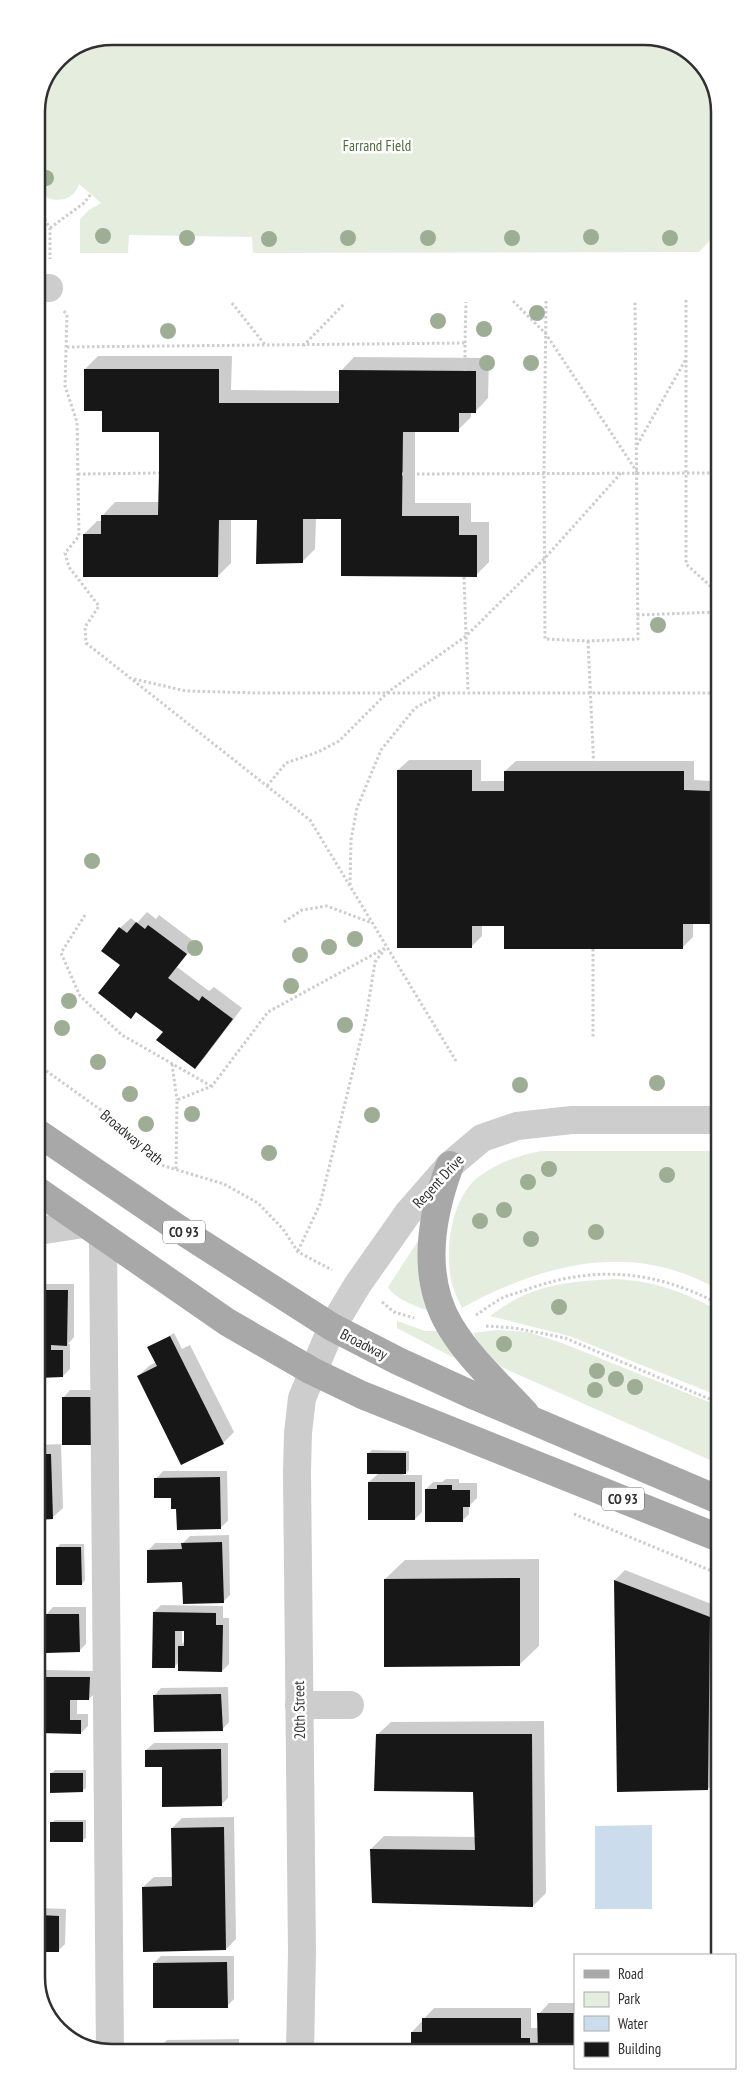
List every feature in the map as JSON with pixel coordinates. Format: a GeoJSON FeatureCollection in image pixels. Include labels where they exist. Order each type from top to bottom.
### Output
{"type":"FeatureCollection","features":[{"type":"Feature","properties":{"kind":"main road","name":"Broadway"},"geometry":{"type":"LineString","coordinates":[[45,1138],[179,1229],[332,1327],[398,1361],[711,1497]]}},
{"type":"Feature","properties":{"kind":"main road"},"geometry":{"type":"LineString","coordinates":[[450,1164],[440,1192],[432,1237],[434,1283],[439,1305],[450,1327],[468,1351],[531,1419]]}},
{"type":"Feature","properties":{"kind":"main road","name":"CO 93"},"geometry":{"type":"LineString","coordinates":[[45,1196],[227,1322],[312,1371],[362,1395],[711,1535]]}},
{"type":"Feature","properties":{"kind":"street","name":"Regent Drive"},"geometry":{"type":"LineString","coordinates":[[312,1371],[332,1327],[358,1284],[408,1213],[450,1164],[482,1138],[517,1126],[572,1120],[711,1120]]}},
{"type":"Feature","properties":{"kind":"street"},"geometry":{"type":"LineString","coordinates":[[45,1231],[93,1231],[110,2044]]}},
{"type":"Feature","properties":{"kind":"street","name":"20th Street"},"geometry":{"type":"LineString","coordinates":[[300,2044],[302,1952],[298,1443],[302,1398],[312,1371]]}},
{"type":"Feature","properties":{"kind":"street"},"geometry":{"type":"LineString","coordinates":[[299,1705],[350,1705]]}},
{"type":"Feature","properties":{"kind":"path"},"geometry":{"type":"LineString","coordinates":[[50,228],[84,204],[91,194]]}},
{"type":"Feature","properties":{"kind":"path"},"geometry":{"type":"LineString","coordinates":[[45,220],[50,228],[45,271]]}},
{"type":"Feature","properties":{"kind":"path"},"geometry":{"type":"LineString","coordinates":[[45,290],[67,315],[65,386],[77,422],[78,536],[65,553],[69,567],[100,606],[85,627],[86,644],[310,820],[456,1061]]}},
{"type":"Feature","properties":{"kind":"path"},"geometry":{"type":"LineString","coordinates":[[686,300],[686,564],[711,587]]}},
{"type":"Feature","properties":{"kind":"path"},"geometry":{"type":"LineString","coordinates":[[512,301],[546,334],[637,472]]}},
{"type":"Feature","properties":{"kind":"path"},"geometry":{"type":"LineString","coordinates":[[546,301],[544,474],[546,640],[588,641],[638,640],[635,301]]}},
{"type":"Feature","properties":{"kind":"path"},"geometry":{"type":"LineString","coordinates":[[465,371],[466,302]]}},
{"type":"Feature","properties":{"kind":"path"},"geometry":{"type":"LineString","coordinates":[[232,303],[266,346]]}},
{"type":"Feature","properties":{"kind":"path"},"geometry":{"type":"LineString","coordinates":[[303,346],[344,303]]}},
{"type":"Feature","properties":{"kind":"path"},"geometry":{"type":"LineString","coordinates":[[66,347],[465,343]]}},
{"type":"Feature","properties":{"kind":"path"},"geometry":{"type":"LineString","coordinates":[[637,446],[686,358]]}},
{"type":"Feature","properties":{"kind":"path"},"geometry":{"type":"LineString","coordinates":[[267,786],[286,763],[318,752],[339,741],[388,692],[466,636],[545,558],[622,472]]}},
{"type":"Feature","properties":{"kind":"path"},"geometry":{"type":"LineString","coordinates":[[402,474],[711,472]]}},
{"type":"Feature","properties":{"kind":"path"},"geometry":{"type":"LineString","coordinates":[[78,474],[159,473]]}},
{"type":"Feature","properties":{"kind":"path"},"geometry":{"type":"LineString","coordinates":[[464,576],[468,692]]}},
{"type":"Feature","properties":{"kind":"path"},"geometry":{"type":"LineString","coordinates":[[637,615],[711,612]]}},
{"type":"Feature","properties":{"kind":"path"},"geometry":{"type":"LineString","coordinates":[[588,641],[594,771]]}},
{"type":"Feature","properties":{"kind":"path"},"geometry":{"type":"LineString","coordinates":[[131,679],[186,691],[259,693],[711,693]]}},
{"type":"Feature","properties":{"kind":"path"},"geometry":{"type":"LineString","coordinates":[[350,886],[352,840],[356,808],[380,750],[415,708],[444,692]]}},
{"type":"Feature","properties":{"kind":"path"},"geometry":{"type":"LineString","coordinates":[[284,922],[302,910],[327,906],[372,923]]}},
{"type":"Feature","properties":{"kind":"path"},"geometry":{"type":"LineString","coordinates":[[85,915],[61,953],[80,996],[122,1035],[212,1086]]}},
{"type":"Feature","properties":{"kind":"path"},"geometry":{"type":"LineString","coordinates":[[177,1100],[212,1086],[268,1012],[387,947]]}},
{"type":"Feature","properties":{"kind":"path","name":"Broadway Path"},"geometry":{"type":"LineString","coordinates":[[45,1070],[108,1115],[161,1164],[224,1184],[258,1203],[283,1229],[298,1252],[320,1204],[366,1018],[375,962],[387,947]]}},
{"type":"Feature","properties":{"kind":"path"},"geometry":{"type":"LineString","coordinates":[[593,949],[593,1038]]}},
{"type":"Feature","properties":{"kind":"path"},"geometry":{"type":"LineString","coordinates":[[172,1063],[177,1100],[176,1169]]}},
{"type":"Feature","properties":{"kind":"path"},"geometry":{"type":"LineString","coordinates":[[469,1320],[502,1298],[549,1282],[584,1274],[621,1273],[660,1279],[711,1300]]}},
{"type":"Feature","properties":{"kind":"path"},"geometry":{"type":"LineString","coordinates":[[485,1326],[515,1328],[565,1338],[711,1400]]}},
{"type":"Feature","properties":{"kind":"green space","name":"Farrand Field"},"geometry":{"type":"Polygon","coordinates":[[[649,45],[670,50],[685,59],[700,75],[709,94],[711,112],[711,239],[699,252],[253,253],[252,237],[129,235],[128,253],[80,253],[80,219],[89,210],[101,203],[79,184],[76,191],[66,198],[54,200],[45,196],[45,107],[47,94],[59,71],[68,62],[78,54],[99,46],[649,45]]]}},
{"type":"Feature","properties":{"kind":"green space"},"geometry":{"type":"Polygon","coordinates":[[[541,1151],[711,1151],[711,1286],[687,1275],[654,1265],[622,1262],[589,1263],[557,1269],[525,1279],[493,1292],[462,1308],[453,1286],[449,1260],[450,1234],[457,1209],[462,1197],[477,1178],[499,1164],[541,1151]]]}},
{"type":"Feature","properties":{"kind":"green space"},"geometry":{"type":"Polygon","coordinates":[[[420,1238],[433,1312],[402,1300],[388,1287],[420,1238]]]}},
{"type":"Feature","properties":{"kind":"green space"},"geometry":{"type":"Polygon","coordinates":[[[613,1279],[641,1282],[668,1288],[711,1307],[711,1393],[569,1336],[490,1316],[516,1299],[539,1289],[576,1282],[613,1279]]]}},
{"type":"Feature","properties":{"kind":"green space"},"geometry":{"type":"Polygon","coordinates":[[[397,1321],[425,1331],[445,1331],[475,1369],[397,1328],[397,1321]]]}},
{"type":"Feature","properties":{"kind":"green space"},"geometry":{"type":"Polygon","coordinates":[[[497,1330],[528,1332],[562,1343],[711,1403],[711,1460],[497,1365],[484,1352],[473,1333],[497,1330]]]}},
{"type":"Feature","properties":{"kind":"water"},"geometry":{"type":"Polygon","coordinates":[[[652,1825],[652,1909],[595,1909],[595,1826],[652,1825]]]}},
{"type":"Feature","properties":{"kind":"building"},"geometry":{"type":"Polygon","coordinates":[[[84,369],[219,369],[219,403],[339,403],[339,370],[476,371],[476,413],[459,413],[459,432],[403,432],[402,516],[459,516],[459,535],[477,535],[477,577],[341,576],[341,519],[303,519],[303,563],[256,564],[257,520],[219,520],[218,577],[83,577],[83,534],[101,534],[101,515],[158,515],[159,473],[159,432],[102,432],[102,411],[84,411],[84,369]]]}},
{"type":"Feature","properties":{"kind":"building"},"geometry":{"type":"Polygon","coordinates":[[[397,770],[472,770],[472,791],[504,791],[504,771],[684,771],[684,790],[710,791],[711,770],[711,947],[710,924],[683,924],[683,949],[504,949],[504,926],[472,926],[472,948],[397,948],[397,770]]]}},
{"type":"Feature","properties":{"kind":"building"},"geometry":{"type":"Polygon","coordinates":[[[136,922],[145,929],[148,925],[187,954],[168,978],[199,1001],[202,996],[233,1019],[195,1069],[156,1040],[163,1032],[136,1012],[131,1019],[98,993],[120,965],[101,951],[119,927],[127,933],[136,922]]]}},
{"type":"Feature","properties":{"kind":"building"},"geometry":{"type":"Polygon","coordinates":[[[45,1290],[68,1290],[67,1346],[51,1345],[51,1350],[63,1350],[63,1377],[45,1378],[45,1290]]]}},
{"type":"Feature","properties":{"kind":"building"},"geometry":{"type":"Polygon","coordinates":[[[170,1336],[224,1444],[181,1465],[137,1376],[157,1366],[147,1347],[170,1336]]]}},
{"type":"Feature","properties":{"kind":"building"},"geometry":{"type":"Polygon","coordinates":[[[62,1397],[93,1397],[93,1445],[62,1445],[62,1397]]]}},
{"type":"Feature","properties":{"kind":"building"},"geometry":{"type":"Polygon","coordinates":[[[367,1453],[406,1453],[406,1474],[367,1474],[367,1453]]]}},
{"type":"Feature","properties":{"kind":"building"},"geometry":{"type":"Polygon","coordinates":[[[45,1454],[51,1454],[53,1519],[45,1520],[45,1454]]]}},
{"type":"Feature","properties":{"kind":"building"},"geometry":{"type":"Polygon","coordinates":[[[220,1477],[221,1529],[177,1530],[176,1509],[171,1509],[171,1498],[154,1498],[154,1478],[220,1477]]]}},
{"type":"Feature","properties":{"kind":"building"},"geometry":{"type":"Polygon","coordinates":[[[368,1482],[415,1482],[415,1520],[368,1520],[368,1482]]]}},
{"type":"Feature","properties":{"kind":"building"},"geometry":{"type":"Polygon","coordinates":[[[437,1485],[452,1485],[452,1490],[470,1490],[470,1507],[463,1507],[463,1522],[425,1522],[425,1489],[437,1489],[437,1485]]]}},
{"type":"Feature","properties":{"kind":"building"},"geometry":{"type":"Polygon","coordinates":[[[222,1542],[224,1603],[183,1604],[182,1582],[147,1583],[147,1550],[182,1549],[181,1543],[222,1542]]]}},
{"type":"Feature","properties":{"kind":"building"},"geometry":{"type":"Polygon","coordinates":[[[56,1547],[81,1547],[82,1585],[56,1585],[56,1547]]]}},
{"type":"Feature","properties":{"kind":"building"},"geometry":{"type":"Polygon","coordinates":[[[520,1578],[520,1666],[384,1667],[384,1579],[520,1578]]]}},
{"type":"Feature","properties":{"kind":"building"},"geometry":{"type":"Polygon","coordinates":[[[614,1580],[710,1617],[708,1790],[617,1792],[614,1580]]]}},
{"type":"Feature","properties":{"kind":"building"},"geometry":{"type":"Polygon","coordinates":[[[153,1612],[216,1613],[216,1625],[223,1625],[222,1672],[178,1671],[178,1646],[184,1646],[184,1631],[175,1631],[175,1668],[152,1668],[153,1612]]]}},
{"type":"Feature","properties":{"kind":"building"},"geometry":{"type":"Polygon","coordinates":[[[45,1614],[79,1614],[80,1652],[46,1653],[45,1614]]]}},
{"type":"Feature","properties":{"kind":"building"},"geometry":{"type":"Polygon","coordinates":[[[45,1677],[90,1677],[89,1700],[70,1700],[70,1720],[81,1720],[81,1734],[45,1733],[45,1677]]]}},
{"type":"Feature","properties":{"kind":"building"},"geometry":{"type":"Polygon","coordinates":[[[221,1694],[223,1731],[154,1732],[153,1695],[221,1694]]]}},
{"type":"Feature","properties":{"kind":"building"},"geometry":{"type":"Polygon","coordinates":[[[376,1734],[532,1734],[533,1907],[372,1903],[370,1849],[475,1850],[473,1792],[374,1791],[376,1734]]]}},
{"type":"Feature","properties":{"kind":"building"},"geometry":{"type":"Polygon","coordinates":[[[221,1749],[222,1806],[162,1807],[162,1767],[145,1767],[145,1750],[221,1749]]]}},
{"type":"Feature","properties":{"kind":"building"},"geometry":{"type":"Polygon","coordinates":[[[50,1773],[83,1773],[83,1792],[50,1793],[50,1773]]]}},
{"type":"Feature","properties":{"kind":"building"},"geometry":{"type":"Polygon","coordinates":[[[50,1822],[83,1822],[83,1842],[50,1842],[50,1822]]]}},
{"type":"Feature","properties":{"kind":"building"},"geometry":{"type":"Polygon","coordinates":[[[224,1827],[226,1950],[143,1952],[142,1887],[172,1886],[171,1828],[224,1827]]]}},
{"type":"Feature","properties":{"kind":"building"},"geometry":{"type":"Polygon","coordinates":[[[45,1915],[59,1916],[59,1952],[45,1952],[45,1915]]]}},
{"type":"Feature","properties":{"kind":"building"},"geometry":{"type":"Polygon","coordinates":[[[227,1962],[228,2008],[153,2008],[153,1963],[227,1962]]]}},
{"type":"Feature","properties":{"kind":"building"},"geometry":{"type":"Polygon","coordinates":[[[537,2013],[574,2013],[574,2044],[538,2044],[537,2013]]]}},
{"type":"Feature","properties":{"kind":"building"},"geometry":{"type":"Polygon","coordinates":[[[422,2018],[521,2018],[521,2038],[530,2038],[530,2044],[411,2044],[411,2032],[422,2032],[422,2018]]]}}]}
